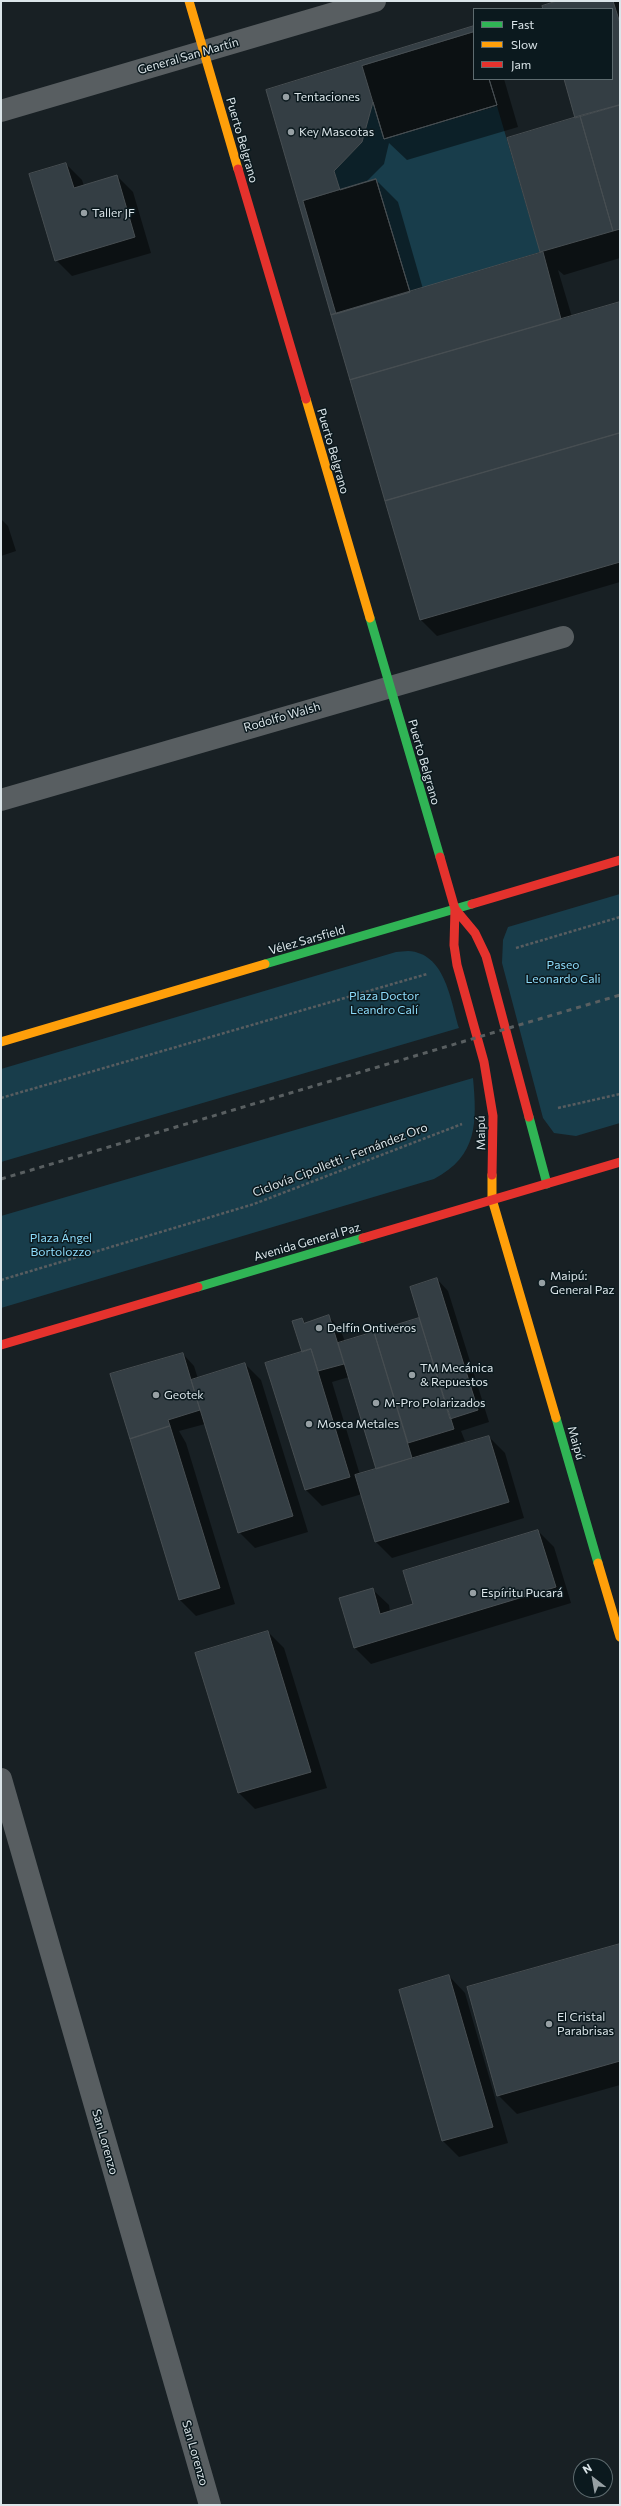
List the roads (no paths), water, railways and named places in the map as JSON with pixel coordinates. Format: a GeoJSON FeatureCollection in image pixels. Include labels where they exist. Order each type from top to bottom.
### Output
{"type":"FeatureCollection","features":[{"type":"Feature","properties":{"kind":"street","name":"Puerto Belgrano"},"geometry":{"type":"LineString","coordinates":[[189,1],[455,908]]}},
{"type":"Feature","properties":{"kind":"street","name":"General San Martín"},"geometry":{"type":"LineString","coordinates":[[1,111],[375,1]]}},
{"type":"Feature","properties":{"kind":"street","name":"Rodolfo Walsh"},"geometry":{"type":"LineString","coordinates":[[1,800],[389,686],[563,637]]}},
{"type":"Feature","properties":{"kind":"street","name":"Vélez Sarsfield"},"geometry":{"type":"LineString","coordinates":[[1,1042],[620,860]]}},
{"type":"Feature","properties":{"kind":"street"},"geometry":{"type":"LineString","coordinates":[[455,908],[475,933],[486,956],[547,1184]]}},
{"type":"Feature","properties":{"kind":"street","name":"Maipú"},"geometry":{"type":"LineString","coordinates":[[455,908],[454,945],[457,965],[484,1062],[493,1116],[492,1199],[620,1637]]}},
{"type":"Feature","properties":{"kind":"street","name":"Avenida General Paz"},"geometry":{"type":"LineString","coordinates":[[1,1345],[620,1162]]}},
{"type":"Feature","properties":{"kind":"street","name":"San Lorenzo"},"geometry":{"type":"LineString","coordinates":[[1,1779],[210,2505]]}},
{"type":"Feature","properties":{"kind":"railway"},"geometry":{"type":"LineString","coordinates":[[1,1179],[620,995]]}},
{"type":"Feature","properties":{"kind":"place","name":"Tentaciones"},"geometry":{"type":"Point","coordinates":[286,97]}},
{"type":"Feature","properties":{"kind":"place","name":"Key Mascotas"},"geometry":{"type":"Point","coordinates":[291,132]}},
{"type":"Feature","properties":{"kind":"place","name":"Taller JF"},"geometry":{"type":"Point","coordinates":[84,213]}},
{"type":"Feature","properties":{"kind":"place","name":"Maipú: General Paz"},"geometry":{"type":"Point","coordinates":[542,1283]}},
{"type":"Feature","properties":{"kind":"place","name":"Delfín Ontiveros"},"geometry":{"type":"Point","coordinates":[319,1328]}},
{"type":"Feature","properties":{"kind":"place","name":"TM Mecánica & Repuestos"},"geometry":{"type":"Point","coordinates":[412,1375]}},
{"type":"Feature","properties":{"kind":"place","name":"Geotek"},"geometry":{"type":"Point","coordinates":[156,1395]}},
{"type":"Feature","properties":{"kind":"place","name":"M-Pro Polarizados"},"geometry":{"type":"Point","coordinates":[376,1403]}},
{"type":"Feature","properties":{"kind":"place","name":"Mosca Metales"},"geometry":{"type":"Point","coordinates":[309,1424]}},
{"type":"Feature","properties":{"kind":"place","name":"Espíritu Pucará"},"geometry":{"type":"Point","coordinates":[473,1593]}},
{"type":"Feature","properties":{"kind":"place","name":"El Cristal Parabrisas"},"geometry":{"type":"Point","coordinates":[549,2024]}},
{"type":"Feature","properties":{"kind":"park label","name":"Paseo Leonardo Cali"},"geometry":{"type":"Point","coordinates":[563,972]}},
{"type":"Feature","properties":{"kind":"park label","name":"Plaza Doctor Leandro Calí"},"geometry":{"type":"Point","coordinates":[384,1003]}},
{"type":"Feature","properties":{"kind":"park label","name":"Plaza Ángel Bortolozzo"},"geometry":{"type":"Point","coordinates":[61,1245]}}]}
